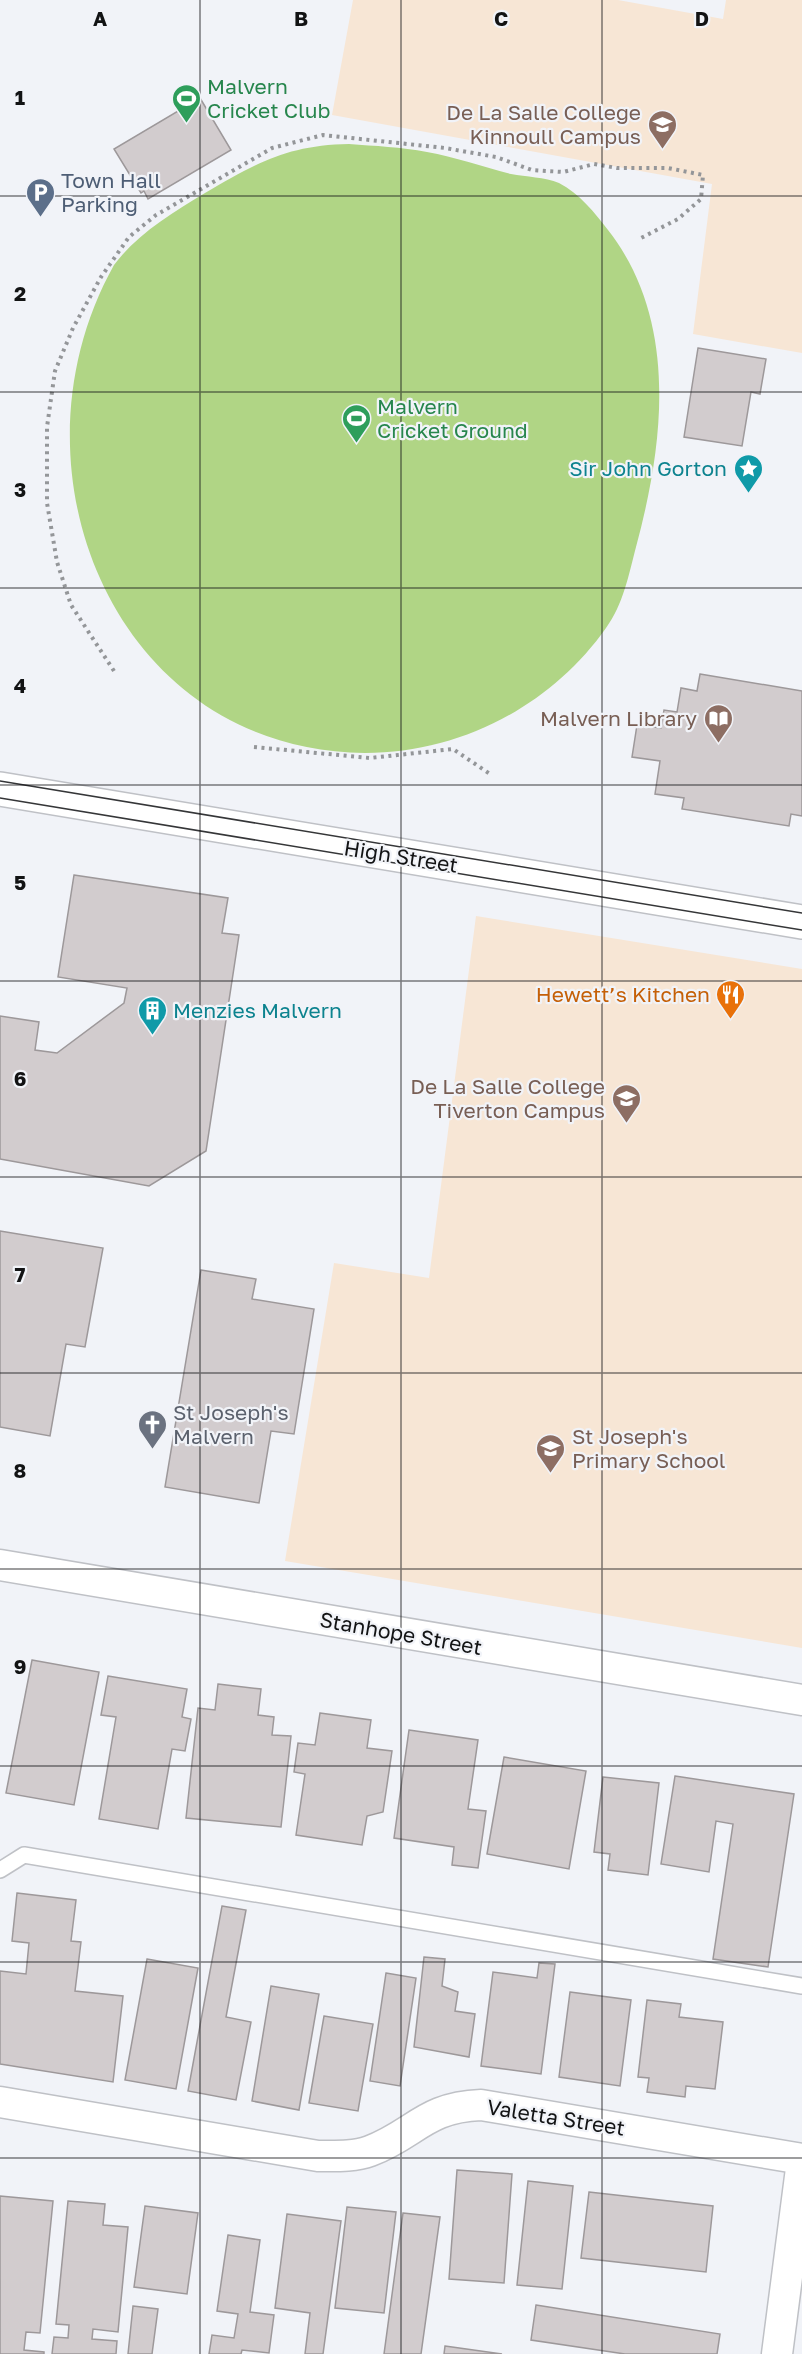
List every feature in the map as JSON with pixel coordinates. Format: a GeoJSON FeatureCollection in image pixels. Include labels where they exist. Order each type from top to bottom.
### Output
{"type":"FeatureCollection","features":[{"type":"Feature","properties":{"kind":"main road","name":"High Street"},"geometry":{"type":"LineString","coordinates":[[0,789],[802,922]]}},
{"type":"Feature","properties":{"kind":"street","name":"Stanhope Street"},"geometry":{"type":"LineString","coordinates":[[0,1564],[802,1700]]}},
{"type":"Feature","properties":{"kind":"street","name":"Valetta Street"},"geometry":{"type":"LineString","coordinates":[[0,2102],[318,2156],[367,2152],[393,2140],[425,2118],[444,2109],[481,2104],[802,2160]]}},
{"type":"Feature","properties":{"kind":"street"},"geometry":{"type":"LineString","coordinates":[[777,2354],[802,2160]]}},
{"type":"Feature","properties":{"kind":"lane"},"geometry":{"type":"LineString","coordinates":[[0,1870],[24,1855],[802,1986]]}},
{"type":"Feature","properties":{"kind":"path"},"geometry":{"type":"LineString","coordinates":[[114,671],[71,605],[57,562],[47,503],[47,427],[55,371],[73,328],[101,277],[129,237],[156,215],[272,148],[323,135],[445,148],[496,157],[532,170],[563,172],[594,164],[617,168],[668,168],[703,175],[701,199],[678,219],[641,238]]}},
{"type":"Feature","properties":{"kind":"path"},"geometry":{"type":"LineString","coordinates":[[254,747],[369,758],[453,749],[490,774]]}},
{"type":"Feature","properties":{"kind":"shaded area","name":"De La Salle College Kinnoull Campus"},"geometry":{"type":"Polygon","coordinates":[[[353,0],[618,0],[723,19],[726,0],[802,0],[802,353],[693,334],[712,184],[332,115],[353,0]]]}},
{"type":"Feature","properties":{"kind":"shaded area"},"geometry":{"type":"Polygon","coordinates":[[[476,916],[802,969],[802,1648],[285,1561],[334,1263],[429,1278],[476,916]]]}},
{"type":"Feature","properties":{"kind":"green space","name":"Malvern Cricket Ground"},"geometry":{"type":"Polygon","coordinates":[[[349,144],[438,154],[511,174],[554,181],[573,192],[608,230],[631,265],[646,303],[655,343],[659,384],[658,425],[653,466],[646,507],[631,568],[612,619],[584,656],[531,702],[500,720],[468,734],[435,744],[400,751],[365,753],[278,740],[204,705],[146,652],[103,585],[77,509],[70,427],[82,344],[114,265],[133,243],[180,208],[257,165],[290,152],[327,145],[349,144]]]}},
{"type":"Feature","properties":{"kind":"building","name":"Malvern Cricket Club"},"geometry":{"type":"Polygon","coordinates":[[[200,98],[231,150],[148,199],[144,191],[141,193],[114,149],[200,98]]]}},
{"type":"Feature","properties":{"kind":"building"},"geometry":{"type":"Polygon","coordinates":[[[698,348],[766,359],[760,394],[751,392],[742,446],[684,437],[698,348]]]}},
{"type":"Feature","properties":{"kind":"building","name":"Malvern Library"},"geometry":{"type":"Polygon","coordinates":[[[700,674],[802,691],[802,816],[791,814],[789,826],[682,809],[684,798],[655,794],[660,761],[632,757],[637,725],[661,728],[664,710],[677,712],[681,688],[697,691],[700,674]]]}},
{"type":"Feature","properties":{"kind":"building","name":"Menzies Malvern"},"geometry":{"type":"Polygon","coordinates":[[[74,875],[228,898],[222,933],[239,935],[206,1151],[149,1186],[0,1159],[0,1016],[39,1022],[35,1050],[57,1053],[124,1003],[127,988],[58,977],[74,875]]]}},
{"type":"Feature","properties":{"kind":"building"},"geometry":{"type":"Polygon","coordinates":[[[0,1231],[103,1248],[85,1347],[66,1344],[50,1436],[0,1427],[0,1231]]]}},
{"type":"Feature","properties":{"kind":"building"},"geometry":{"type":"Polygon","coordinates":[[[201,1270],[256,1279],[252,1299],[314,1309],[294,1434],[271,1431],[259,1503],[165,1487],[201,1270]]]}},
{"type":"Feature","properties":{"kind":"building"},"geometry":{"type":"Polygon","coordinates":[[[32,1660],[99,1672],[74,1805],[6,1793],[32,1660]]]}},
{"type":"Feature","properties":{"kind":"building"},"geometry":{"type":"Polygon","coordinates":[[[108,1676],[187,1689],[182,1717],[191,1719],[185,1751],[172,1749],[158,1829],[99,1819],[116,1717],[101,1715],[108,1676]]]}},
{"type":"Feature","properties":{"kind":"building"},"geometry":{"type":"Polygon","coordinates":[[[218,1684],[261,1689],[258,1715],[274,1717],[272,1735],[291,1736],[281,1827],[186,1818],[198,1708],[215,1710],[218,1684]]]}},
{"type":"Feature","properties":{"kind":"building"},"geometry":{"type":"Polygon","coordinates":[[[320,1713],[371,1720],[367,1748],[392,1751],[383,1812],[367,1816],[362,1845],[296,1835],[305,1774],[294,1772],[298,1743],[315,1745],[320,1713]]]}},
{"type":"Feature","properties":{"kind":"building"},"geometry":{"type":"Polygon","coordinates":[[[409,1730],[478,1740],[468,1809],[486,1811],[478,1868],[452,1865],[454,1847],[394,1838],[409,1730]]]}},
{"type":"Feature","properties":{"kind":"building"},"geometry":{"type":"Polygon","coordinates":[[[504,1757],[586,1771],[569,1869],[487,1854],[504,1757]]]}},
{"type":"Feature","properties":{"kind":"building"},"geometry":{"type":"Polygon","coordinates":[[[675,1776],[794,1794],[768,1967],[713,1959],[733,1824],[716,1821],[709,1872],[661,1864],[675,1776]]]}},
{"type":"Feature","properties":{"kind":"building"},"geometry":{"type":"Polygon","coordinates":[[[603,1777],[659,1783],[648,1875],[608,1870],[610,1854],[594,1852],[603,1777]]]}},
{"type":"Feature","properties":{"kind":"building"},"geometry":{"type":"Polygon","coordinates":[[[17,1893],[76,1900],[71,1941],[81,1942],[75,1991],[123,1996],[113,2082],[0,2064],[0,1971],[26,1974],[29,1943],[12,1941],[17,1893]]]}},
{"type":"Feature","properties":{"kind":"building"},"geometry":{"type":"Polygon","coordinates":[[[222,1906],[246,1910],[226,2017],[251,2022],[236,2100],[188,2091],[222,1906]]]}},
{"type":"Feature","properties":{"kind":"building"},"geometry":{"type":"Polygon","coordinates":[[[424,1957],[445,1959],[442,1986],[458,1992],[455,2011],[475,2014],[469,2057],[414,2047],[424,1957]]]}},
{"type":"Feature","properties":{"kind":"building"},"geometry":{"type":"Polygon","coordinates":[[[147,1959],[198,1968],[176,2089],[125,2080],[147,1959]]]}},
{"type":"Feature","properties":{"kind":"building"},"geometry":{"type":"Polygon","coordinates":[[[539,1963],[555,1964],[541,2074],[481,2066],[493,1972],[537,1978],[539,1963]]]}},
{"type":"Feature","properties":{"kind":"building"},"geometry":{"type":"Polygon","coordinates":[[[386,1973],[416,1978],[400,2086],[370,2081],[386,1973]]]}},
{"type":"Feature","properties":{"kind":"building"},"geometry":{"type":"Polygon","coordinates":[[[271,1986],[319,1994],[299,2110],[252,2101],[271,1986]]]}},
{"type":"Feature","properties":{"kind":"building"},"geometry":{"type":"Polygon","coordinates":[[[570,1992],[631,2000],[620,2086],[559,2077],[570,1992]]]}},
{"type":"Feature","properties":{"kind":"building"},"geometry":{"type":"Polygon","coordinates":[[[647,2000],[681,2004],[679,2017],[723,2022],[715,2089],[686,2086],[685,2097],[647,2092],[649,2078],[638,2077],[647,2000]]]}},
{"type":"Feature","properties":{"kind":"building"},"geometry":{"type":"Polygon","coordinates":[[[324,2016],[373,2024],[358,2111],[309,2103],[324,2016]]]}},
{"type":"Feature","properties":{"kind":"building"},"geometry":{"type":"Polygon","coordinates":[[[457,2170],[512,2174],[504,2283],[449,2279],[457,2170]]]}},
{"type":"Feature","properties":{"kind":"building"},"geometry":{"type":"Polygon","coordinates":[[[528,2181],[573,2186],[562,2289],[517,2285],[528,2181]]]}},
{"type":"Feature","properties":{"kind":"building"},"geometry":{"type":"Polygon","coordinates":[[[589,2192],[713,2206],[706,2272],[581,2258],[589,2192]]]}},
{"type":"Feature","properties":{"kind":"building"},"geometry":{"type":"Polygon","coordinates":[[[0,2196],[53,2201],[40,2333],[26,2332],[24,2350],[44,2352],[44,2354],[0,2354],[0,2196]]]}},
{"type":"Feature","properties":{"kind":"building"},"geometry":{"type":"Polygon","coordinates":[[[68,2201],[105,2204],[103,2225],[128,2227],[118,2332],[93,2329],[92,2339],[117,2341],[116,2354],[52,2354],[54,2337],[68,2338],[69,2325],[56,2324],[68,2201]]]}},
{"type":"Feature","properties":{"kind":"building"},"geometry":{"type":"Polygon","coordinates":[[[145,2206],[198,2213],[187,2294],[134,2287],[145,2206]]]}},
{"type":"Feature","properties":{"kind":"building"},"geometry":{"type":"Polygon","coordinates":[[[347,2207],[396,2212],[384,2313],[335,2308],[347,2207]]]}},
{"type":"Feature","properties":{"kind":"building"},"geometry":{"type":"Polygon","coordinates":[[[403,2213],[440,2217],[421,2354],[384,2354],[403,2213]]]}},
{"type":"Feature","properties":{"kind":"building"},"geometry":{"type":"Polygon","coordinates":[[[287,2214],[341,2221],[323,2354],[305,2354],[310,2313],[275,2308],[287,2214]]]}},
{"type":"Feature","properties":{"kind":"building"},"geometry":{"type":"Polygon","coordinates":[[[228,2235],[260,2240],[250,2312],[274,2315],[269,2353],[242,2350],[241,2354],[209,2354],[212,2335],[234,2338],[238,2314],[217,2311],[228,2235]]]}},
{"type":"Feature","properties":{"kind":"building"},"geometry":{"type":"Polygon","coordinates":[[[536,2305],[720,2334],[717,2354],[625,2354],[531,2340],[536,2305]]]}},
{"type":"Feature","properties":{"kind":"building"},"geometry":{"type":"Polygon","coordinates":[[[133,2306],[158,2309],[152,2354],[128,2354],[133,2306]]]}},
{"type":"Feature","properties":{"kind":"building"},"geometry":{"type":"Polygon","coordinates":[[[445,2346],[502,2354],[444,2354],[445,2346]]]}},
{"type":"Feature","properties":{"kind":"tram line"},"geometry":{"type":"LineString","coordinates":[[0,781],[802,913]]}},
{"type":"Feature","properties":{"kind":"tram line"},"geometry":{"type":"LineString","coordinates":[[0,798],[802,930]]}},
{"type":"Feature","properties":{"kind":"place","name":"Malvern Cricket Club"},"geometry":{"type":"Point","coordinates":[186,124]}},
{"type":"Feature","properties":{"kind":"place","name":"De La Salle College Kinnoull Campus"},"geometry":{"type":"Point","coordinates":[662,150]}},
{"type":"Feature","properties":{"kind":"place","name":"Town Hall Parking"},"geometry":{"type":"Point","coordinates":[40,218]}},
{"type":"Feature","properties":{"kind":"place","name":"Malvern Cricket Ground"},"geometry":{"type":"Point","coordinates":[356,444]}},
{"type":"Feature","properties":{"kind":"place","name":"Sir John Gorton"},"geometry":{"type":"Point","coordinates":[748,494]}},
{"type":"Feature","properties":{"kind":"place","name":"Malvern Library"},"geometry":{"type":"Point","coordinates":[718,744]}},
{"type":"Feature","properties":{"kind":"place","name":"Hewett’s Kitchen"},"geometry":{"type":"Point","coordinates":[731,1020]}},
{"type":"Feature","properties":{"kind":"place","name":"Menzies Malvern"},"geometry":{"type":"Point","coordinates":[152,1036]}},
{"type":"Feature","properties":{"kind":"place","name":"De La Salle College Tiverton Campus"},"geometry":{"type":"Point","coordinates":[626,1124]}},
{"type":"Feature","properties":{"kind":"place","name":"St Joseph's Malvern"},"geometry":{"type":"Point","coordinates":[152,1450]}},
{"type":"Feature","properties":{"kind":"place","name":"St Joseph's Primary School"},"geometry":{"type":"Point","coordinates":[551,1474]}}]}
